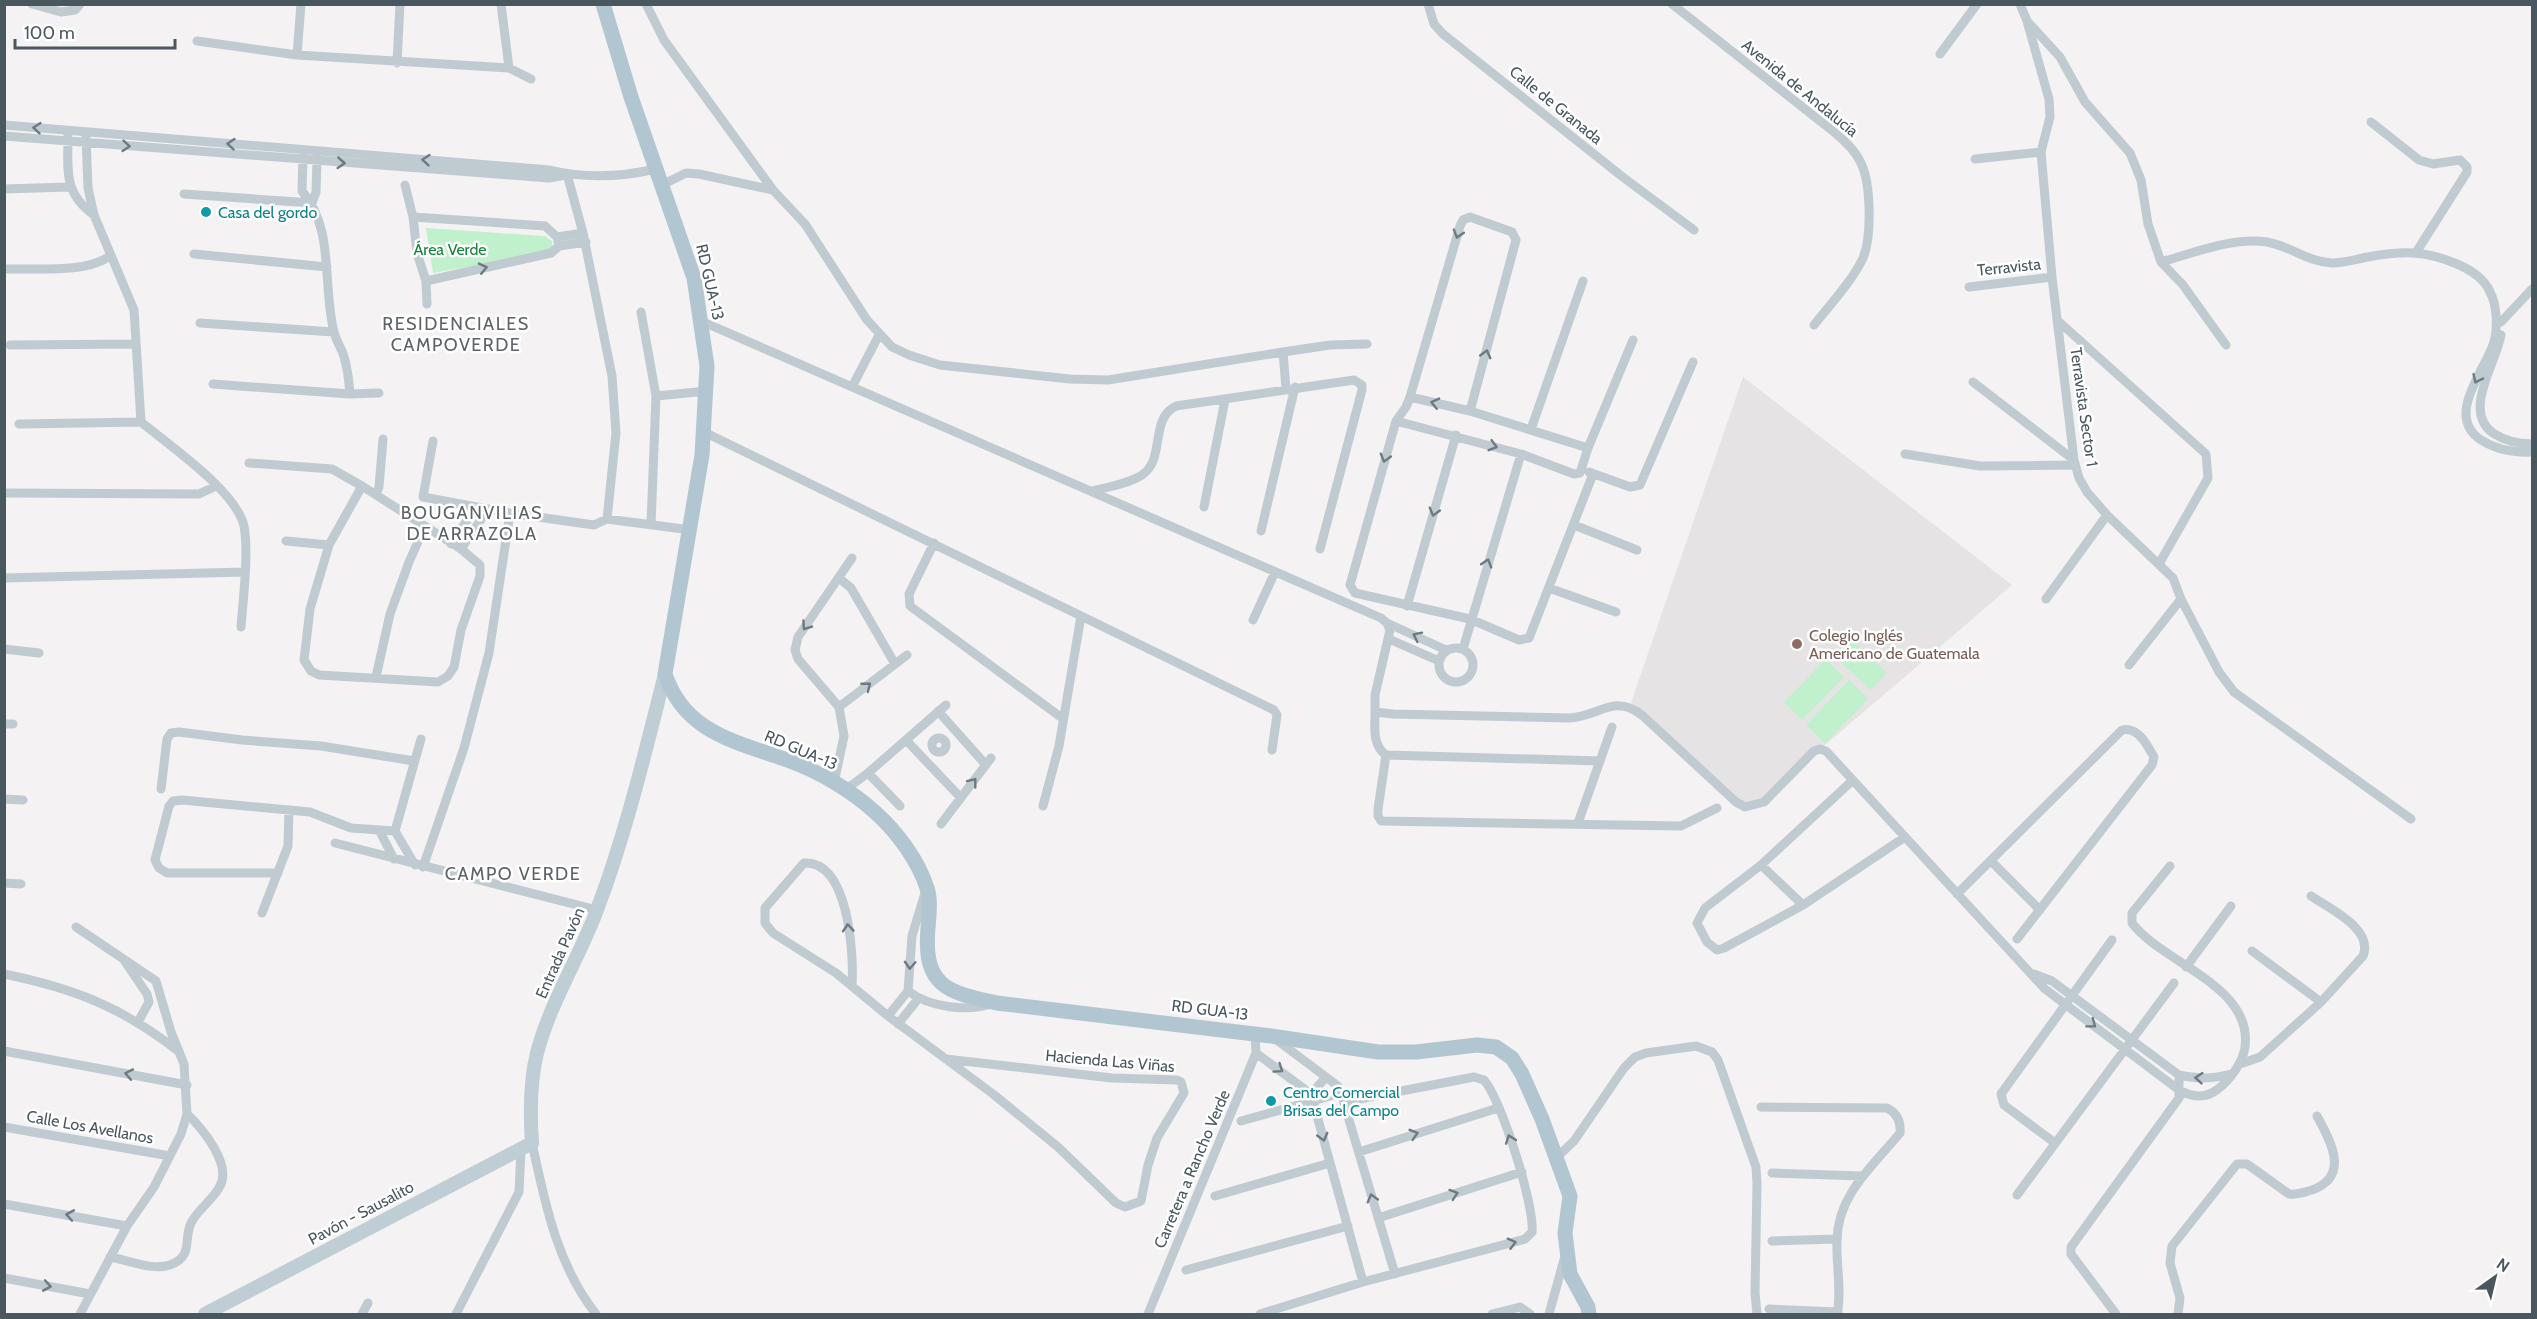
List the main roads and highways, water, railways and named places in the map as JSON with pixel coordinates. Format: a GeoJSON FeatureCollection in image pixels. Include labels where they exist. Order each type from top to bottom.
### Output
{"type":"FeatureCollection","features":[{"type":"Feature","properties":{"kind":"main road","name":"RD GUA-13"},"geometry":{"type":"LineString","coordinates":[[603,4],[631,97],[694,278],[707,366],[704,432],[691,530],[665,674],[679,703],[706,728],[728,740],[808,769],[839,786],[876,813],[900,840],[927,888],[929,907],[926,947],[929,966],[943,984],[960,994],[997,1003],[1271,1036],[1378,1052],[1416,1052],[1477,1045],[1496,1047],[1512,1058],[1522,1074],[1542,1119],[1570,1196],[1565,1233],[1570,1274],[1588,1307],[1589,1314]]}},
{"type":"Feature","properties":{"kind":"place","name":"Casa del gordo"},"geometry":{"type":"Point","coordinates":[206,212]}},
{"type":"Feature","properties":{"kind":"place","name":"Colegio Inglés Americano de Guatemala"},"geometry":{"type":"Point","coordinates":[1797,644]}},
{"type":"Feature","properties":{"kind":"place","name":"Centro Comercial Brisas del Campo"},"geometry":{"type":"Point","coordinates":[1271,1101]}},
{"type":"Feature","properties":{"kind":"district","name":"RESIDENCIALES CAMPOVERDE"},"geometry":{"type":"Point","coordinates":[456,334]}},
{"type":"Feature","properties":{"kind":"district","name":"BOUGANVILIAS DE ARRAZOLA"},"geometry":{"type":"Point","coordinates":[472,523]}},
{"type":"Feature","properties":{"kind":"district","name":"CAMPO VERDE"},"geometry":{"type":"Point","coordinates":[513,874]}},
{"type":"Feature","properties":{"kind":"park label","name":"Área Verde"},"geometry":{"type":"Point","coordinates":[450,249]}}]}
